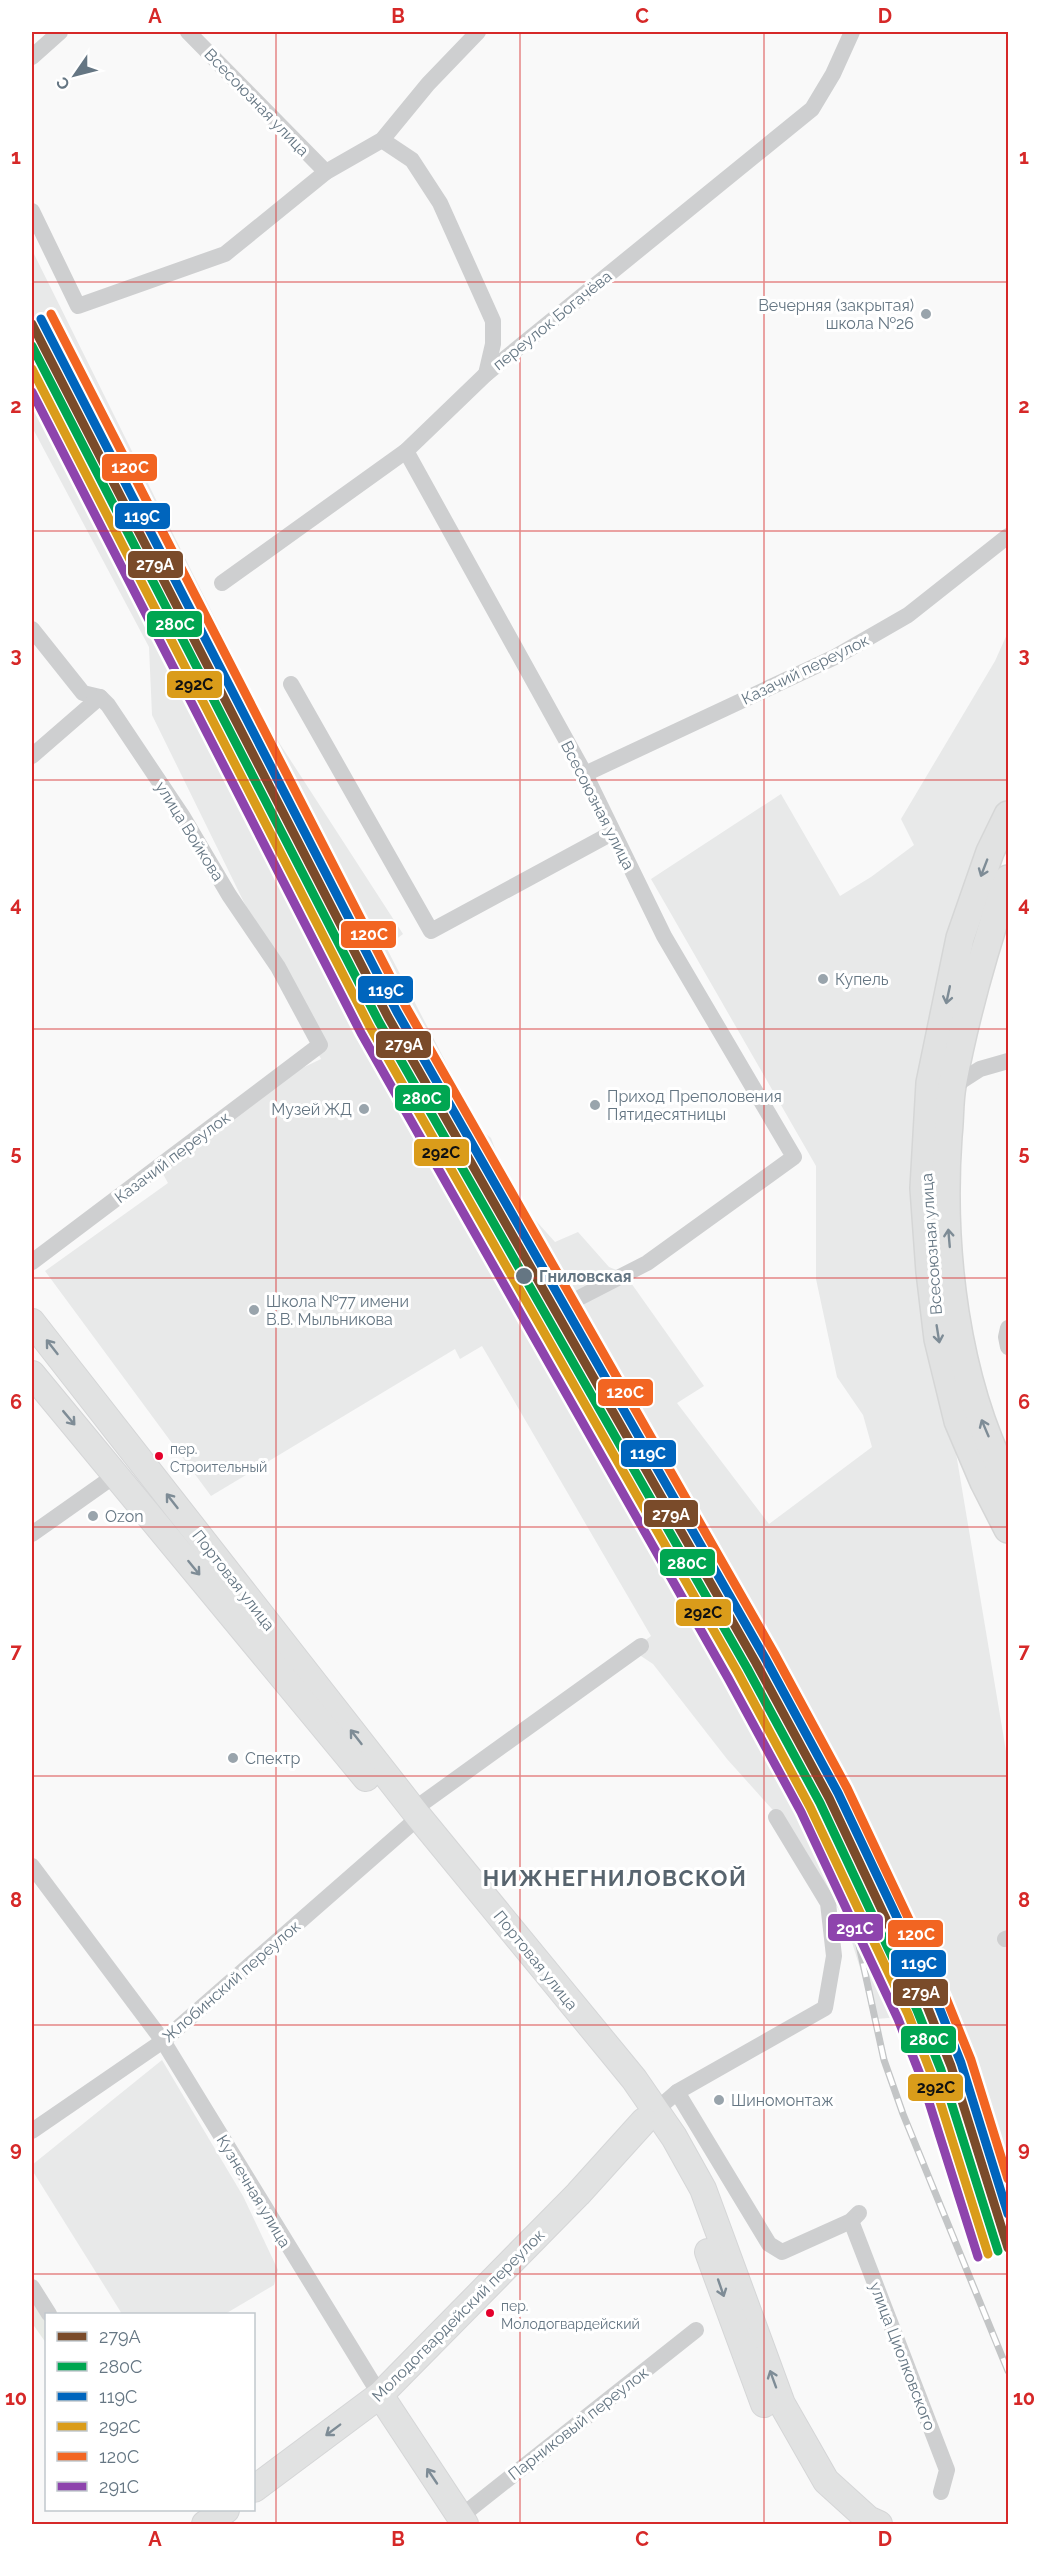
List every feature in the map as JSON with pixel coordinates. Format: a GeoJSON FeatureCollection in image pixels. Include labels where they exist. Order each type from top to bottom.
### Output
{"type":"FeatureCollection","features":[{"type":"Feature","properties":{"kind":"highway","name":"Всесоюзная улица"},"geometry":{"type":"LineString","coordinates":[[1008,815],[990,852],[960,938],[930,1083],[924,1188],[938,1339],[958,1421],[984,1482],[1008,1529]]}},
{"type":"Feature","properties":{"kind":"highway","name":"Всесоюзная улица"},"geometry":{"type":"LineString","coordinates":[[1008,879],[952,1088],[945,1186],[960,1336],[978,1412],[1008,1482]]}},
{"type":"Feature","properties":{"kind":"main road","name":"Портовая улица"},"geometry":{"type":"LineString","coordinates":[[32,1322],[613,2077],[650,2116],[674,2137],[703,2189],[782,2404],[826,2481],[868,2519],[879,2524]]}},
{"type":"Feature","properties":{"kind":"main road","name":"Портовая улица"},"geometry":{"type":"LineString","coordinates":[[32,1374],[413,1818]]}},
{"type":"Feature","properties":{"kind":"main road","name":"Портовая улица"},"geometry":{"type":"LineString","coordinates":[[650,2116],[687,2195],[767,2413],[814,2493],[849,2524]]}},
{"type":"Feature","properties":{"kind":"main road","name":"Молодогвардейский переулок"},"geometry":{"type":"LineString","coordinates":[[255,2488],[380,2395],[578,2194],[650,2116]]}},
{"type":"Feature","properties":{"kind":"main road","name":"Кузнечная улица"},"geometry":{"type":"LineString","coordinates":[[380,2395],[462,2521]]}},
{"type":"Feature","properties":{"kind":"main road"},"geometry":{"type":"LineString","coordinates":[[205,2524],[224,2511]]}},
{"type":"Feature","properties":{"kind":"street"},"geometry":{"type":"LineString","coordinates":[[32,57],[60,32]]}},
{"type":"Feature","properties":{"kind":"street","name":"Всесоюзная улица"},"geometry":{"type":"LineString","coordinates":[[188,32],[326,172]]}},
{"type":"Feature","properties":{"kind":"street"},"geometry":{"type":"LineString","coordinates":[[32,211],[78,306],[225,254],[326,172],[382,140],[428,84],[478,32]]}},
{"type":"Feature","properties":{"kind":"street","name":"переулок Богачёва"},"geometry":{"type":"LineString","coordinates":[[222,582],[406,451],[486,374],[812,109],[833,74],[852,32]]}},
{"type":"Feature","properties":{"kind":"street"},"geometry":{"type":"LineString","coordinates":[[382,140],[412,160],[440,203],[493,321],[493,344],[486,374]]}},
{"type":"Feature","properties":{"kind":"street","name":"Всесоюзная улица"},"geometry":{"type":"LineString","coordinates":[[406,451],[585,774],[664,936],[794,1156],[647,1263],[577,1299]]}},
{"type":"Feature","properties":{"kind":"street","name":"Казачий переулок"},"geometry":{"type":"LineString","coordinates":[[585,774],[835,657],[908,615],[1008,536]]}},
{"type":"Feature","properties":{"kind":"street","name":"улица Войкова"},"geometry":{"type":"LineString","coordinates":[[32,629],[83,693],[100,697],[183,817],[229,895],[278,967],[320,1045],[312,1051]]}},
{"type":"Feature","properties":{"kind":"street"},"geometry":{"type":"LineString","coordinates":[[291,684],[430,932],[612,833]]}},
{"type":"Feature","properties":{"kind":"street"},"geometry":{"type":"LineString","coordinates":[[32,756],[100,697]]}},
{"type":"Feature","properties":{"kind":"street"},"geometry":{"type":"LineString","coordinates":[[972,900],[999,917]]}},
{"type":"Feature","properties":{"kind":"street","name":"Казачий переулок"},"geometry":{"type":"LineString","coordinates":[[32,1262],[312,1051]]}},
{"type":"Feature","properties":{"kind":"street"},"geometry":{"type":"LineString","coordinates":[[952,1088],[1008,1052]]}},
{"type":"Feature","properties":{"kind":"street"},"geometry":{"type":"LineString","coordinates":[[980,1069],[1008,1061]]}},
{"type":"Feature","properties":{"kind":"street"},"geometry":{"type":"LineString","coordinates":[[1008,1328],[1006,1337],[1008,1347]]}},
{"type":"Feature","properties":{"kind":"street"},"geometry":{"type":"LineString","coordinates":[[32,1534],[117,1474]]}},
{"type":"Feature","properties":{"kind":"street","name":"Жлобинский переулок"},"geometry":{"type":"LineString","coordinates":[[32,2131],[163,2041],[413,1818],[641,1646]]}},
{"type":"Feature","properties":{"kind":"street","name":"Молодогвардейский переулок"},"geometry":{"type":"LineString","coordinates":[[650,2116],[677,2092],[825,2008],[834,1956],[828,1903],[776,1816]]}},
{"type":"Feature","properties":{"kind":"street","name":"Кузнечная улица"},"geometry":{"type":"LineString","coordinates":[[32,1866],[163,2041],[380,2395]]}},
{"type":"Feature","properties":{"kind":"street","name":"улица Циолковского"},"geometry":{"type":"LineString","coordinates":[[677,2092],[769,2244],[782,2252],[855,2217],[947,2470],[941,2492]]}},
{"type":"Feature","properties":{"kind":"street"},"geometry":{"type":"LineString","coordinates":[[32,2287],[48,2313]]}},
{"type":"Feature","properties":{"kind":"street","name":"Парниковый переулок"},"geometry":{"type":"LineString","coordinates":[[462,2521],[696,2330]]}},
{"type":"Feature","properties":{"kind":"shaded area"},"geometry":{"type":"Polygon","coordinates":[[[32,250],[269,727],[403,934],[386,947],[481,1130],[491,1138],[512,1194],[555,1242],[578,1232],[609,1267],[624,1273],[704,1386],[677,1403],[769,1524],[872,1447],[863,1415],[837,1377],[816,1279],[816,1166],[651,879],[781,794],[840,896],[871,877],[914,845],[901,819],[995,661],[1008,632],[1008,800],[960,917],[919,1102],[910,1191],[928,1351],[956,1453],[1008,1763],[1008,2260],[977,2157],[967,2154],[923,2015],[876,2019],[845,1920],[789,1828],[727,1759],[653,1664],[632,1650],[651,1636],[482,1346],[460,1359],[455,1349],[211,1496],[45,1271],[168,1183],[163,1174],[296,1071],[321,1059],[152,715],[149,647],[32,427],[32,250]]]}},
{"type":"Feature","properties":{"kind":"shaded area"},"geometry":{"type":"Polygon","coordinates":[[[162,2060],[243,2196],[278,2270],[274,2285],[227,2313],[121,2313],[32,2170],[32,2165],[162,2060]]]}},
{"type":"Feature","properties":{"kind":"shaded area"},"geometry":{"type":"Polygon","coordinates":[[[32,2302],[45,2322],[45,2342],[32,2323],[32,2302]]]}},
{"type":"Feature","properties":{"kind":"railway"},"geometry":{"type":"LineString","coordinates":[[857,1936],[884,2060],[903,2114],[1008,2371]]}},
{"type":"Feature","properties":{"kind":"transit line","name":"120С"},"geometry":{"type":"LineString","coordinates":[[51,314],[406,1007],[774,1653],[847,1788],[946,1998],[971,2060],[1008,2179]]}},
{"type":"Feature","properties":{"kind":"transit line","name":"119С"},"geometry":{"type":"LineString","coordinates":[[41,319],[397,1012],[765,1658],[838,1793],[937,2002],[961,2063],[1008,2214]]}},
{"type":"Feature","properties":{"kind":"transit line","name":"279А"},"geometry":{"type":"LineString","coordinates":[[32,324],[388,1017],[756,1663],[829,1798],[927,2006],[951,2066],[1008,2248]]}},
{"type":"Feature","properties":{"kind":"transit line","name":"280С"},"geometry":{"type":"LineString","coordinates":[[32,346],[379,1022],[747,1668],[820,1803],[917,2010],[941,2070],[998,2251]]}},
{"type":"Feature","properties":{"kind":"transit line","name":"292С"},"geometry":{"type":"LineString","coordinates":[[32,369],[370,1027],[738,1673],[810,1807],[908,2014],[931,2073],[988,2254]]}},
{"type":"Feature","properties":{"kind":"transit line","name":"291С"},"geometry":{"type":"LineString","coordinates":[[32,392],[361,1033],[728,1678],[801,1812],[898,2019],[921,2077],[978,2257]]}},
{"type":"Feature","properties":{"kind":"place","name":"Вечерняя (закрытая) школа №26"},"geometry":{"type":"Point","coordinates":[926,314]}},
{"type":"Feature","properties":{"kind":"place","name":"Купель"},"geometry":{"type":"Point","coordinates":[823,979]}},
{"type":"Feature","properties":{"kind":"place","name":"Приход Преполовения Пятидесятницы"},"geometry":{"type":"Point","coordinates":[595,1105]}},
{"type":"Feature","properties":{"kind":"place","name":"Музей ЖД"},"geometry":{"type":"Point","coordinates":[364,1109]}},
{"type":"Feature","properties":{"kind":"place","name":"Гниловская"},"geometry":{"type":"Point","coordinates":[524,1276]}},
{"type":"Feature","properties":{"kind":"place","name":"Школа №77 имени В.В. Мыльникова"},"geometry":{"type":"Point","coordinates":[254,1310]}},
{"type":"Feature","properties":{"kind":"place","name":"пер. Строительный"},"geometry":{"type":"Point","coordinates":[159,1456]}},
{"type":"Feature","properties":{"kind":"place","name":"Ozon"},"geometry":{"type":"Point","coordinates":[93,1516]}},
{"type":"Feature","properties":{"kind":"place","name":"Спектр"},"geometry":{"type":"Point","coordinates":[233,1758]}},
{"type":"Feature","properties":{"kind":"place","name":"Шиномонтаж"},"geometry":{"type":"Point","coordinates":[719,2100]}},
{"type":"Feature","properties":{"kind":"place","name":"пер. Молодогвардейский"},"geometry":{"type":"Point","coordinates":[490,2313]}},
{"type":"Feature","properties":{"kind":"district","name":"НИЖНЕГНИЛОВСКОЙ"},"geometry":{"type":"Point","coordinates":[615,1878]}}]}
